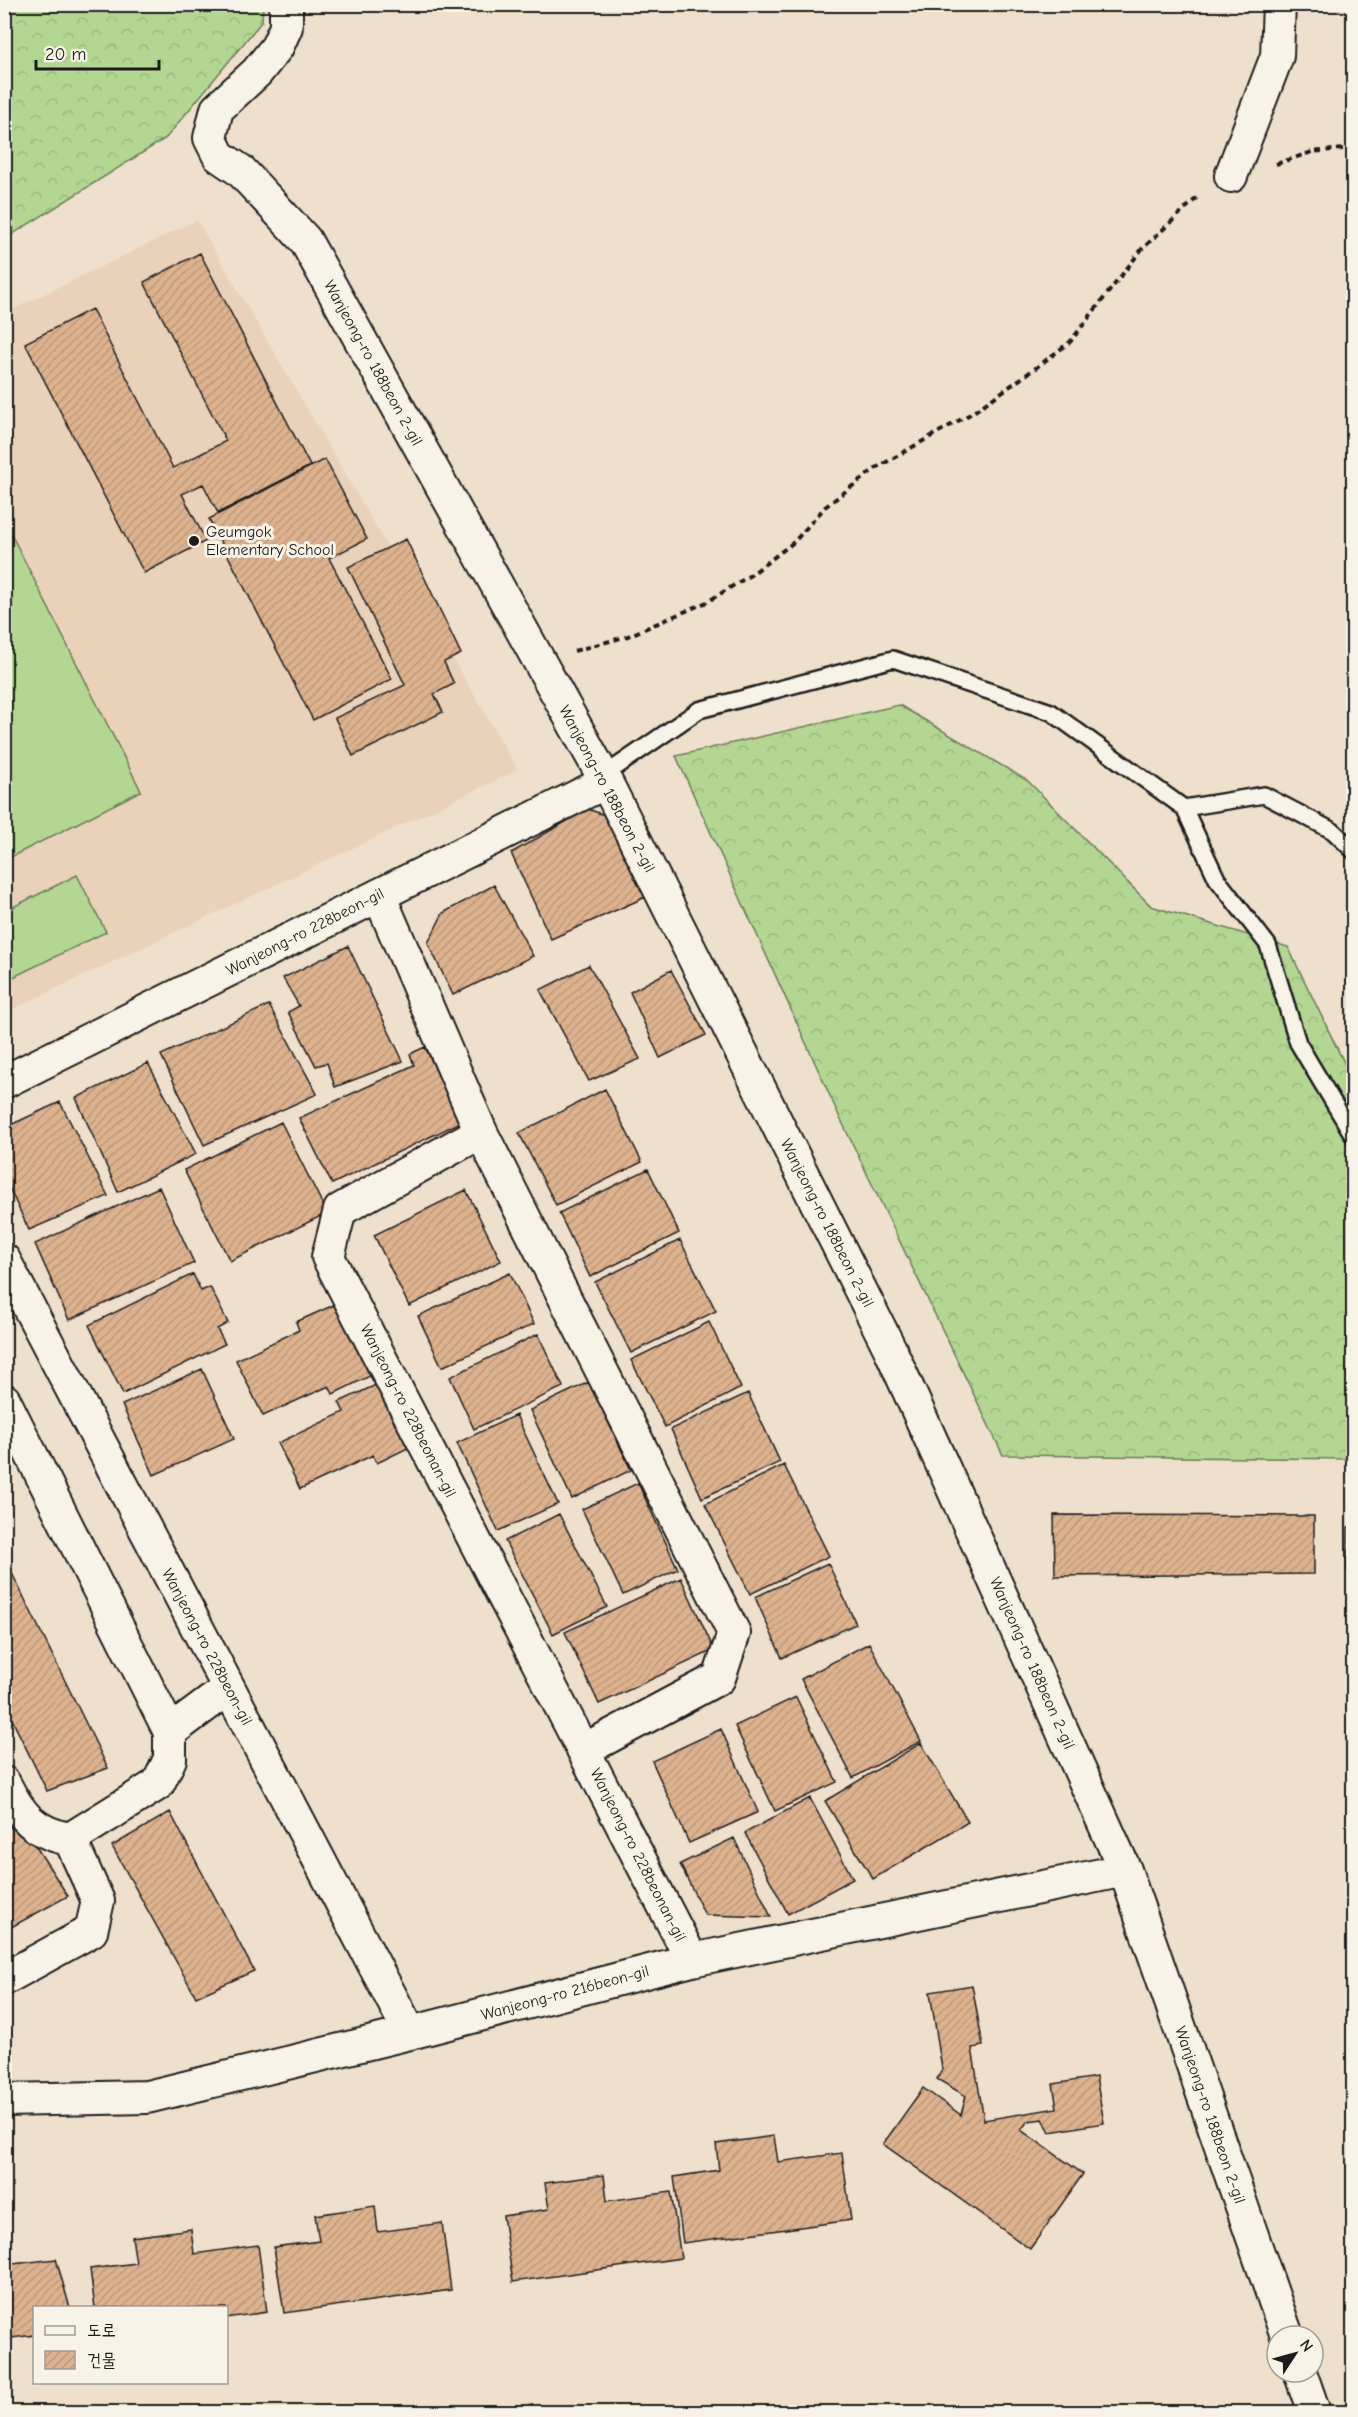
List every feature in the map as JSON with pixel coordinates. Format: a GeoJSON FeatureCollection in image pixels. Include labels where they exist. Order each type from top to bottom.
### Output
{"type":"FeatureCollection","features":[{"type":"Feature","properties":{"kind":"street","name":"Wanjeong-ro 188beon 2-gil"},"geometry":{"type":"LineString","coordinates":[[286,4],[286,27],[277,47],[257,72],[217,109],[210,138],[219,156],[241,171],[305,240],[604,779],[890,1349],[1125,1870],[1283,2324]]}},
{"type":"Feature","properties":{"kind":"street"},"geometry":{"type":"LineString","coordinates":[[1231,176],[1276,56],[1279,4]]}},
{"type":"Feature","properties":{"kind":"street","name":"Wanjeong-ro 228beon-gil"},"geometry":{"type":"LineString","coordinates":[[4,1082],[379,895],[604,779]]}},
{"type":"Feature","properties":{"kind":"street","name":"Wanjeong-ro 228beonan-gil"},"geometry":{"type":"LineString","coordinates":[[379,895],[482,1132],[734,1633],[719,1678],[584,1750]]}},
{"type":"Feature","properties":{"kind":"street","name":"Wanjeong-ro 228beonan-gil"},"geometry":{"type":"LineString","coordinates":[[482,1132],[340,1210],[328,1257],[692,1960]]}},
{"type":"Feature","properties":{"kind":"street","name":"Wanjeong-ro 228beon-gil"},"geometry":{"type":"LineString","coordinates":[[4,1260],[410,2033]]}},
{"type":"Feature","properties":{"kind":"street"},"geometry":{"type":"LineString","coordinates":[[4,1400],[170,1732],[170,1759],[158,1784],[70,1839],[49,1835],[23,1816],[4,1783]]}},
{"type":"Feature","properties":{"kind":"street"},"geometry":{"type":"LineString","coordinates":[[170,1732],[229,1688]]}},
{"type":"Feature","properties":{"kind":"street"},"geometry":{"type":"LineString","coordinates":[[4,1979],[91,1931],[98,1901],[70,1839]]}},
{"type":"Feature","properties":{"kind":"street","name":"Wanjeong-ro 216beon-gil"},"geometry":{"type":"LineString","coordinates":[[4,2100],[147,2097],[410,2033],[692,1960],[1125,1870]]}},
{"type":"Feature","properties":{"kind":"street"},"geometry":{"type":"LineString","coordinates":[[1304,2384],[1314,2412]]}},
{"type":"Feature","properties":{"kind":"lane"},"geometry":{"type":"LineString","coordinates":[[604,779],[699,710],[893,659],[1051,712],[1184,808],[1217,879],[1268,945],[1298,1043],[1353,1137]]}},
{"type":"Feature","properties":{"kind":"lane"},"geometry":{"type":"LineString","coordinates":[[1184,808],[1264,795],[1333,831],[1353,851]]}},
{"type":"Feature","properties":{"kind":"path"},"geometry":{"type":"LineString","coordinates":[[539,661],[628,636],[707,602],[752,574],[795,542],[825,507],[876,468],[972,413],[1070,342],[1142,249],[1198,197],[1231,176],[1257,171],[1312,152],[1353,148]]}},
{"type":"Feature","properties":{"kind":"shaded area","name":"Geumgok Elementary School"},"geometry":{"type":"Polygon","coordinates":[[[197,220],[518,770],[5,1013],[5,313],[197,220]]]}},
{"type":"Feature","properties":{"kind":"green space"},"geometry":{"type":"Polygon","coordinates":[[[5,4],[263,5],[262,21],[166,138],[5,239],[5,4]]]}},
{"type":"Feature","properties":{"kind":"green space"},"geometry":{"type":"Polygon","coordinates":[[[4,520],[141,791],[5,860],[4,860],[4,520]]]}},
{"type":"Feature","properties":{"kind":"green space"},"geometry":{"type":"Polygon","coordinates":[[[899,705],[1028,781],[1151,906],[1288,947],[1353,1081],[1353,1459],[1003,1455],[840,1118],[676,756],[899,705]]]}},
{"type":"Feature","properties":{"kind":"green space"},"geometry":{"type":"Polygon","coordinates":[[[77,875],[106,932],[5,981],[5,911],[77,875]]]}},
{"type":"Feature","properties":{"kind":"building"},"geometry":{"type":"Polygon","coordinates":[[[200,253],[310,466],[218,513],[203,484],[182,494],[206,541],[144,573],[25,343],[92,309],[173,468],[226,441],[144,282],[200,253]]]}},
{"type":"Feature","properties":{"kind":"building"},"geometry":{"type":"Polygon","coordinates":[[[325,459],[367,539],[329,558],[392,679],[313,720],[209,519],[325,459]]]}},
{"type":"Feature","properties":{"kind":"building"},"geometry":{"type":"Polygon","coordinates":[[[406,539],[461,654],[444,662],[454,684],[434,694],[443,712],[353,756],[335,718],[405,685],[348,567],[406,539]]]}},
{"type":"Feature","properties":{"kind":"building"},"geometry":{"type":"Polygon","coordinates":[[[588,809],[615,819],[648,896],[551,939],[511,853],[588,809]]]}},
{"type":"Feature","properties":{"kind":"building"},"geometry":{"type":"Polygon","coordinates":[[[494,885],[533,956],[453,995],[428,943],[443,913],[494,885]]]}},
{"type":"Feature","properties":{"kind":"building"},"geometry":{"type":"Polygon","coordinates":[[[348,946],[403,1061],[335,1087],[327,1063],[316,1066],[288,1012],[299,1006],[283,978],[348,946]]]}},
{"type":"Feature","properties":{"kind":"building"},"geometry":{"type":"Polygon","coordinates":[[[589,965],[640,1059],[589,1081],[540,990],[589,965]]]}},
{"type":"Feature","properties":{"kind":"building"},"geometry":{"type":"Polygon","coordinates":[[[671,970],[706,1035],[660,1058],[630,992],[671,970]]]}},
{"type":"Feature","properties":{"kind":"building"},"geometry":{"type":"Polygon","coordinates":[[[269,1005],[317,1094],[204,1145],[161,1055],[269,1005]]]}},
{"type":"Feature","properties":{"kind":"building"},"geometry":{"type":"Polygon","coordinates":[[[425,1047],[461,1122],[332,1184],[299,1118],[414,1065],[410,1054],[425,1047]]]}},
{"type":"Feature","properties":{"kind":"building"},"geometry":{"type":"Polygon","coordinates":[[[148,1063],[196,1154],[118,1192],[76,1098],[148,1063]]]}},
{"type":"Feature","properties":{"kind":"building"},"geometry":{"type":"Polygon","coordinates":[[[605,1089],[642,1162],[556,1205],[519,1133],[605,1089]]]}},
{"type":"Feature","properties":{"kind":"building"},"geometry":{"type":"Polygon","coordinates":[[[60,1102],[108,1196],[29,1230],[4,1177],[4,1128],[60,1102]]]}},
{"type":"Feature","properties":{"kind":"building"},"geometry":{"type":"Polygon","coordinates":[[[281,1122],[327,1213],[230,1261],[184,1170],[281,1122]]]}},
{"type":"Feature","properties":{"kind":"building"},"geometry":{"type":"Polygon","coordinates":[[[648,1169],[679,1233],[590,1277],[559,1213],[648,1169]]]}},
{"type":"Feature","properties":{"kind":"building"},"geometry":{"type":"Polygon","coordinates":[[[159,1187],[194,1263],[69,1320],[35,1244],[159,1187]]]}},
{"type":"Feature","properties":{"kind":"building"},"geometry":{"type":"Polygon","coordinates":[[[466,1190],[501,1261],[409,1306],[374,1235],[466,1190]]]}},
{"type":"Feature","properties":{"kind":"building"},"geometry":{"type":"Polygon","coordinates":[[[680,1240],[716,1311],[631,1353],[595,1282],[680,1240]]]}},
{"type":"Feature","properties":{"kind":"building"},"geometry":{"type":"Polygon","coordinates":[[[510,1273],[534,1324],[442,1367],[418,1316],[510,1273]]]}},
{"type":"Feature","properties":{"kind":"building"},"geometry":{"type":"Polygon","coordinates":[[[193,1274],[201,1291],[210,1287],[228,1323],[217,1329],[225,1344],[123,1394],[89,1325],[193,1274]]]}},
{"type":"Feature","properties":{"kind":"building"},"geometry":{"type":"Polygon","coordinates":[[[336,1304],[370,1376],[333,1394],[329,1386],[263,1416],[236,1360],[299,1330],[296,1322],[336,1304]]]}},
{"type":"Feature","properties":{"kind":"building"},"geometry":{"type":"Polygon","coordinates":[[[709,1322],[741,1388],[665,1427],[631,1360],[709,1322]]]}},
{"type":"Feature","properties":{"kind":"building"},"geometry":{"type":"Polygon","coordinates":[[[538,1334],[563,1387],[474,1429],[450,1377],[538,1334]]]}},
{"type":"Feature","properties":{"kind":"building"},"geometry":{"type":"Polygon","coordinates":[[[202,1369],[234,1439],[154,1475],[122,1405],[202,1369]]]}},
{"type":"Feature","properties":{"kind":"building"},"geometry":{"type":"Polygon","coordinates":[[[589,1382],[631,1470],[572,1499],[530,1410],[589,1382]]]}},
{"type":"Feature","properties":{"kind":"building"},"geometry":{"type":"Polygon","coordinates":[[[378,1384],[408,1448],[377,1463],[373,1455],[300,1489],[278,1443],[344,1412],[339,1402],[378,1384]]]}},
{"type":"Feature","properties":{"kind":"building"},"geometry":{"type":"Polygon","coordinates":[[[748,1393],[780,1462],[702,1498],[671,1429],[748,1393]]]}},
{"type":"Feature","properties":{"kind":"building"},"geometry":{"type":"Polygon","coordinates":[[[516,1415],[558,1504],[498,1531],[457,1443],[516,1415]]]}},
{"type":"Feature","properties":{"kind":"building"},"geometry":{"type":"Polygon","coordinates":[[[784,1465],[829,1556],[750,1594],[705,1504],[784,1465]]]}},
{"type":"Feature","properties":{"kind":"building"},"geometry":{"type":"Polygon","coordinates":[[[638,1483],[678,1569],[623,1595],[582,1509],[638,1483]]]}},
{"type":"Feature","properties":{"kind":"building"},"geometry":{"type":"Polygon","coordinates":[[[559,1514],[607,1607],[553,1634],[505,1541],[559,1514]]]}},
{"type":"Feature","properties":{"kind":"building"},"geometry":{"type":"Polygon","coordinates":[[[1054,1515],[1314,1516],[1314,1574],[1055,1576],[1054,1515]]]}},
{"type":"Feature","properties":{"kind":"building"},"geometry":{"type":"Polygon","coordinates":[[[1348,1527],[1354,1528],[1354,1572],[1347,1571],[1348,1527]]]}},
{"type":"Feature","properties":{"kind":"building"},"geometry":{"type":"Polygon","coordinates":[[[4,1557],[108,1768],[47,1791],[4,1703],[4,1557]]]}},
{"type":"Feature","properties":{"kind":"building"},"geometry":{"type":"Polygon","coordinates":[[[828,1563],[856,1624],[782,1658],[755,1597],[828,1563]]]}},
{"type":"Feature","properties":{"kind":"building"},"geometry":{"type":"Polygon","coordinates":[[[681,1578],[714,1650],[599,1704],[565,1632],[681,1578]]]}},
{"type":"Feature","properties":{"kind":"building"},"geometry":{"type":"Polygon","coordinates":[[[869,1643],[921,1741],[853,1778],[801,1679],[869,1643]]]}},
{"type":"Feature","properties":{"kind":"building"},"geometry":{"type":"Polygon","coordinates":[[[796,1697],[837,1782],[775,1811],[735,1726],[796,1697]]]}},
{"type":"Feature","properties":{"kind":"building"},"geometry":{"type":"Polygon","coordinates":[[[721,1729],[758,1812],[689,1843],[652,1761],[721,1729]]]}},
{"type":"Feature","properties":{"kind":"building"},"geometry":{"type":"Polygon","coordinates":[[[921,1743],[968,1822],[873,1879],[825,1801],[921,1743]]]}},
{"type":"Feature","properties":{"kind":"building"},"geometry":{"type":"Polygon","coordinates":[[[810,1798],[853,1879],[788,1914],[745,1833],[810,1798]]]}},
{"type":"Feature","properties":{"kind":"building"},"geometry":{"type":"Polygon","coordinates":[[[170,1812],[254,1971],[196,1997],[112,1846],[170,1812]]]}},
{"type":"Feature","properties":{"kind":"building"},"geometry":{"type":"Polygon","coordinates":[[[20,1822],[68,1896],[4,1931],[4,1831],[20,1822]]]}},
{"type":"Feature","properties":{"kind":"building"},"geometry":{"type":"Polygon","coordinates":[[[734,1838],[771,1917],[705,1915],[680,1864],[734,1838]]]}},
{"type":"Feature","properties":{"kind":"building"},"geometry":{"type":"Polygon","coordinates":[[[972,1985],[983,2046],[972,2048],[984,2120],[1057,2108],[1053,2084],[1096,2077],[1104,2123],[1050,2132],[1043,2119],[1028,2121],[1021,2130],[1083,2174],[1030,2249],[883,2144],[923,2088],[961,2115],[966,2096],[937,2079],[942,2069],[930,1992],[972,1985]]]}},
{"type":"Feature","properties":{"kind":"building"},"geometry":{"type":"Polygon","coordinates":[[[774,2136],[778,2162],[842,2153],[851,2220],[683,2243],[674,2177],[719,2170],[716,2144],[774,2136]]]}},
{"type":"Feature","properties":{"kind":"building"},"geometry":{"type":"Polygon","coordinates":[[[604,2175],[607,2201],[671,2192],[681,2258],[513,2282],[503,2216],[549,2209],[545,2183],[604,2175]]]}},
{"type":"Feature","properties":{"kind":"building"},"geometry":{"type":"Polygon","coordinates":[[[375,2206],[378,2232],[442,2223],[451,2290],[284,2313],[274,2247],[319,2241],[315,2215],[375,2206]]]}},
{"type":"Feature","properties":{"kind":"building"},"geometry":{"type":"Polygon","coordinates":[[[191,2229],[194,2254],[258,2245],[267,2312],[228,2318],[228,2306],[95,2306],[90,2269],[136,2263],[132,2237],[191,2229]]]}},
{"type":"Feature","properties":{"kind":"building"},"geometry":{"type":"Polygon","coordinates":[[[56,2259],[69,2306],[33,2306],[33,2335],[4,2339],[4,2265],[56,2259]]]}},
{"type":"Feature","properties":{"kind":"place","name":"Geumgok Elementary School"},"geometry":{"type":"Point","coordinates":[194,541]}}]}
